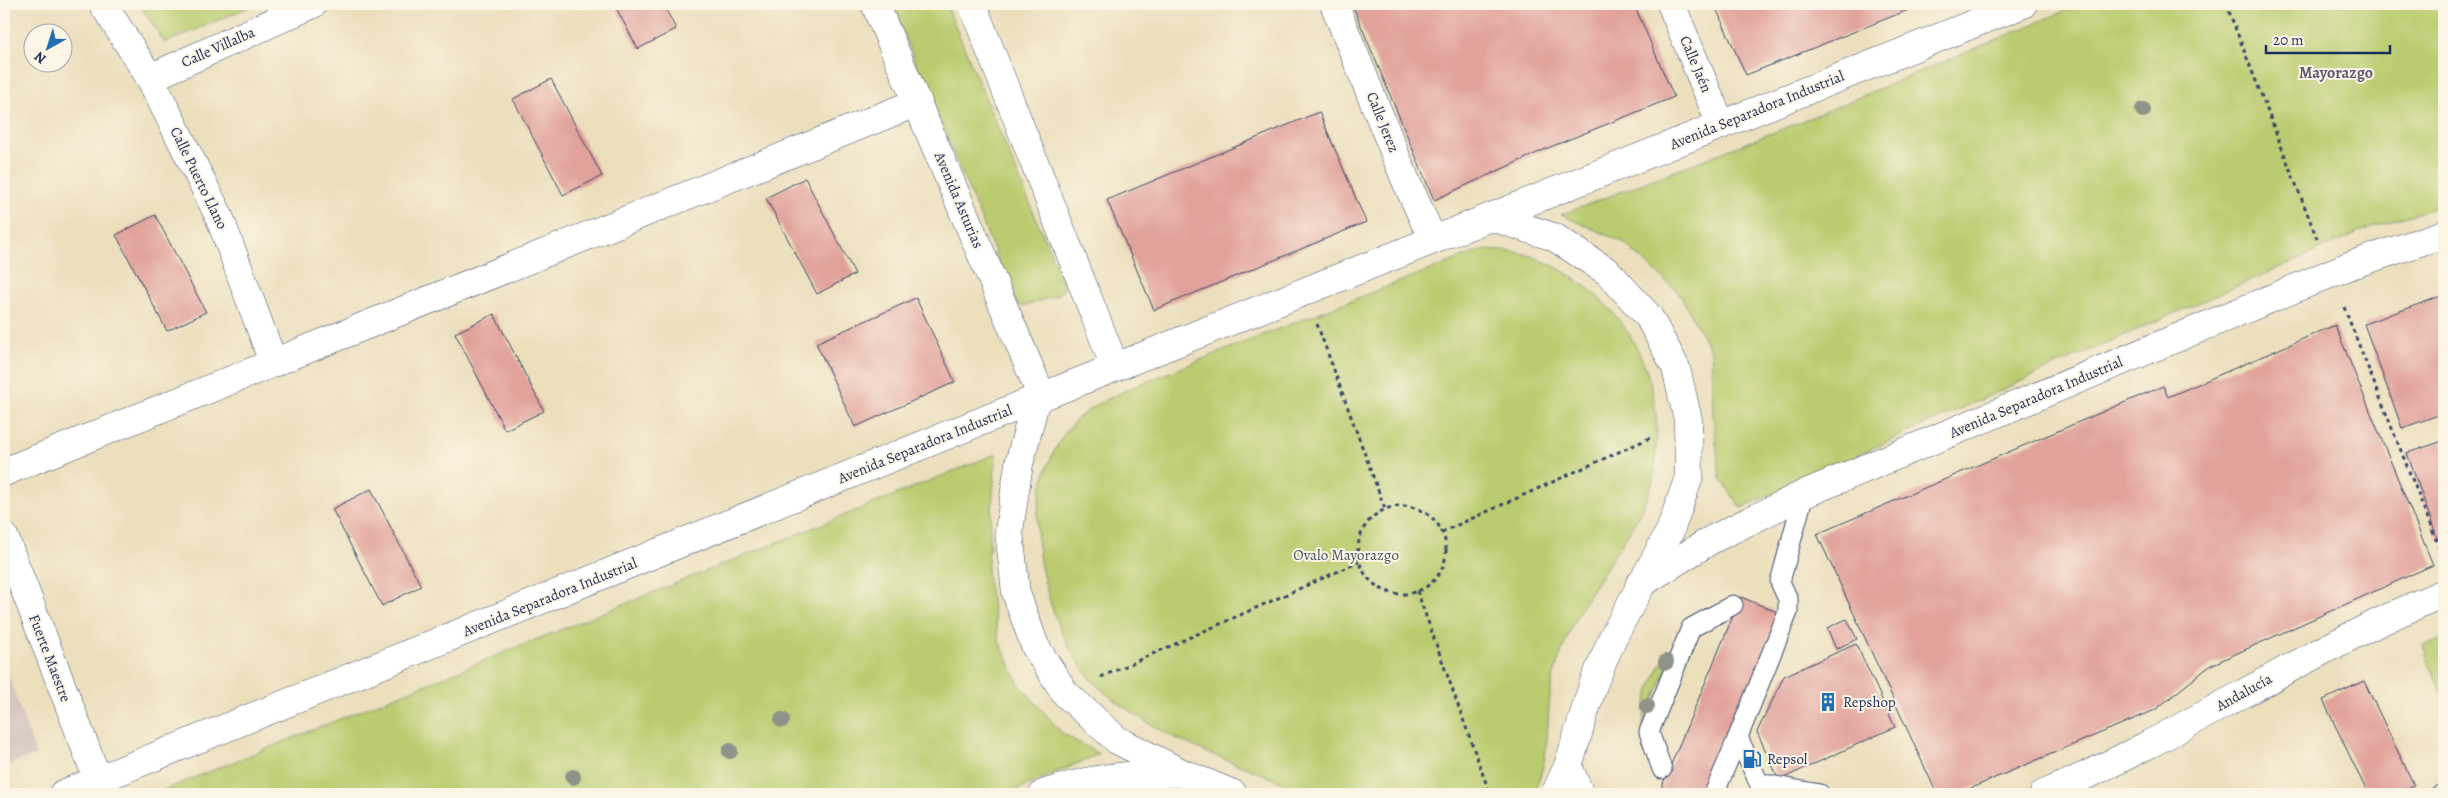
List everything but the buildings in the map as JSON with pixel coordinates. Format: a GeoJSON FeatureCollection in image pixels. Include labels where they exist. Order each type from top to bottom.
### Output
{"type":"FeatureCollection","features":[{"type":"Feature","properties":{"kind":"main road","name":"Calle Puerto Llano"},"geometry":{"type":"LineString","coordinates":[[103,4],[150,78],[220,216],[273,362]]}},
{"type":"Feature","properties":{"kind":"main road","name":"Calle Villalba"},"geometry":{"type":"LineString","coordinates":[[150,78],[313,4]]}},
{"type":"Feature","properties":{"kind":"main road","name":"Avenida Asturias"},"geometry":{"type":"LineString","coordinates":[[875,4],[918,102],[1039,398]]}},
{"type":"Feature","properties":{"kind":"main road"},"geometry":{"type":"LineString","coordinates":[[972,4],[1115,367]]}},
{"type":"Feature","properties":{"kind":"main road","name":"Calle Jerez"},"geometry":{"type":"LineString","coordinates":[[1334,4],[1406,182],[1433,240]]}},
{"type":"Feature","properties":{"kind":"main road","name":"Calle Jaén"},"geometry":{"type":"LineString","coordinates":[[1671,4],[1721,125]]}},
{"type":"Feature","properties":{"kind":"main road","name":"Avenida Separadora Industrial"},"geometry":{"type":"LineString","coordinates":[[63,794],[1115,367],[2023,4]]}},
{"type":"Feature","properties":{"kind":"main road"},"geometry":{"type":"LineString","coordinates":[[4,472],[918,102]]}},
{"type":"Feature","properties":{"kind":"main road"},"geometry":{"type":"LineString","coordinates":[[1491,217],[1554,237],[1608,272],[1650,317],[1676,368],[1688,420],[1689,477],[1670,531],[1613,637],[1593,685],[1568,766],[1555,794]]}},
{"type":"Feature","properties":{"kind":"main road","name":"Avenida Separadora Industrial"},"geometry":{"type":"LineString","coordinates":[[1640,585],[1711,540],[1804,494],[2330,274],[2444,234]]}},
{"type":"Feature","properties":{"kind":"main road"},"geometry":{"type":"LineString","coordinates":[[1039,398],[1019,464],[1009,530],[1016,593],[1035,646],[1065,693],[1117,740],[1182,773],[1232,794]]}},
{"type":"Feature","properties":{"kind":"main road","name":"Fuerte Maestre"},"geometry":{"type":"LineString","coordinates":[[4,536],[98,780]]}},
{"type":"Feature","properties":{"kind":"main road","name":"Andalucía"},"geometry":{"type":"LineString","coordinates":[[2044,794],[2164,736],[2326,648],[2404,609],[2444,593]]}},
{"type":"Feature","properties":{"kind":"main road"},"geometry":{"type":"LineString","coordinates":[[1568,766],[1580,794]]}},
{"type":"Feature","properties":{"kind":"main road"},"geometry":{"type":"LineString","coordinates":[[1043,794],[1067,786],[1113,776],[1182,773]]}},
{"type":"Feature","properties":{"kind":"lane"},"geometry":{"type":"LineString","coordinates":[[1714,794],[1788,612],[1788,598],[1780,582],[1804,494]]}},
{"type":"Feature","properties":{"kind":"lane"},"geometry":{"type":"LineString","coordinates":[[1662,769],[1649,732],[1691,628],[1733,605]]}},
{"type":"Feature","properties":{"kind":"lane"},"geometry":{"type":"LineString","coordinates":[[1738,737],[1759,784],[1820,794]]}},
{"type":"Feature","properties":{"kind":"path"},"geometry":{"type":"LineString","coordinates":[[2226,4],[2330,274],[2444,560]]}},
{"type":"Feature","properties":{"kind":"path"},"geometry":{"type":"LineString","coordinates":[[1317,323],[1385,509]]}},
{"type":"Feature","properties":{"kind":"path"},"geometry":{"type":"LineString","coordinates":[[1442,532],[1657,434]]}},
{"type":"Feature","properties":{"kind":"path"},"geometry":{"type":"LineString","coordinates":[[1399,506],[1412,507],[1435,521],[1442,532],[1446,546],[1445,560],[1439,573],[1417,591],[1389,592],[1376,585],[1366,576],[1359,562],[1357,549],[1360,536],[1366,524],[1374,515],[1385,509],[1399,506]]}},
{"type":"Feature","properties":{"kind":"path"},"geometry":{"type":"LineString","coordinates":[[1092,681],[1359,562]]}},
{"type":"Feature","properties":{"kind":"path"},"geometry":{"type":"LineString","coordinates":[[1417,591],[1490,794]]}},
{"type":"Feature","properties":{"kind":"shaded area"},"geometry":{"type":"Polygon","coordinates":[[[4,663],[36,755],[4,766],[4,663]]]}},
{"type":"Feature","properties":{"kind":"green space"},"geometry":{"type":"Polygon","coordinates":[[[139,4],[256,4],[165,43],[139,4]]]}},
{"type":"Feature","properties":{"kind":"green space"},"geometry":{"type":"Polygon","coordinates":[[[891,4],[946,4],[1059,273],[1064,288],[1060,294],[1022,307],[1016,302],[891,4]]]}},
{"type":"Feature","properties":{"kind":"green space"},"geometry":{"type":"Polygon","coordinates":[[[2081,4],[2444,4],[2444,205],[2372,227],[2084,353],[1741,508],[1720,478],[1713,417],[1711,351],[1679,293],[1623,242],[1561,215],[1800,122],[2081,4]]]}},
{"type":"Feature","properties":{"kind":"green space","name":"Ovalo Mayorazgo"},"geometry":{"type":"Polygon","coordinates":[[[1482,250],[1513,252],[1531,256],[1560,270],[1586,287],[1609,308],[1627,332],[1642,358],[1651,387],[1656,418],[1656,450],[1652,484],[1633,525],[1574,622],[1558,663],[1550,693],[1544,762],[1534,794],[1304,794],[1176,738],[1134,713],[1095,684],[1072,652],[1056,619],[1042,571],[1037,533],[1040,494],[1045,475],[1051,457],[1060,440],[1072,424],[1082,414],[1096,405],[1129,389],[1482,250]]]}},
{"type":"Feature","properties":{"kind":"green space"},"geometry":{"type":"Polygon","coordinates":[[[996,454],[987,575],[999,641],[1019,684],[1062,733],[1099,754],[1007,794],[154,794],[996,454]]]}},
{"type":"Feature","properties":{"kind":"green space"},"geometry":{"type":"Polygon","coordinates":[[[2444,637],[2444,700],[2423,646],[2444,637]]]}},
{"type":"Feature","properties":{"kind":"green space"},"geometry":{"type":"Polygon","coordinates":[[[1678,642],[1643,727],[1646,704],[1653,681],[1664,660],[1678,642]]]}},
{"type":"Feature","properties":{"kind":"place","name":"Repshop"},"geometry":{"type":"Point","coordinates":[1828,702]}},
{"type":"Feature","properties":{"kind":"place","name":"Repsol"},"geometry":{"type":"Point","coordinates":[1752,759]}},
{"type":"Feature","properties":{"kind":"district","name":"Mayorazgo"},"geometry":{"type":"Point","coordinates":[2336,72]}}]}
